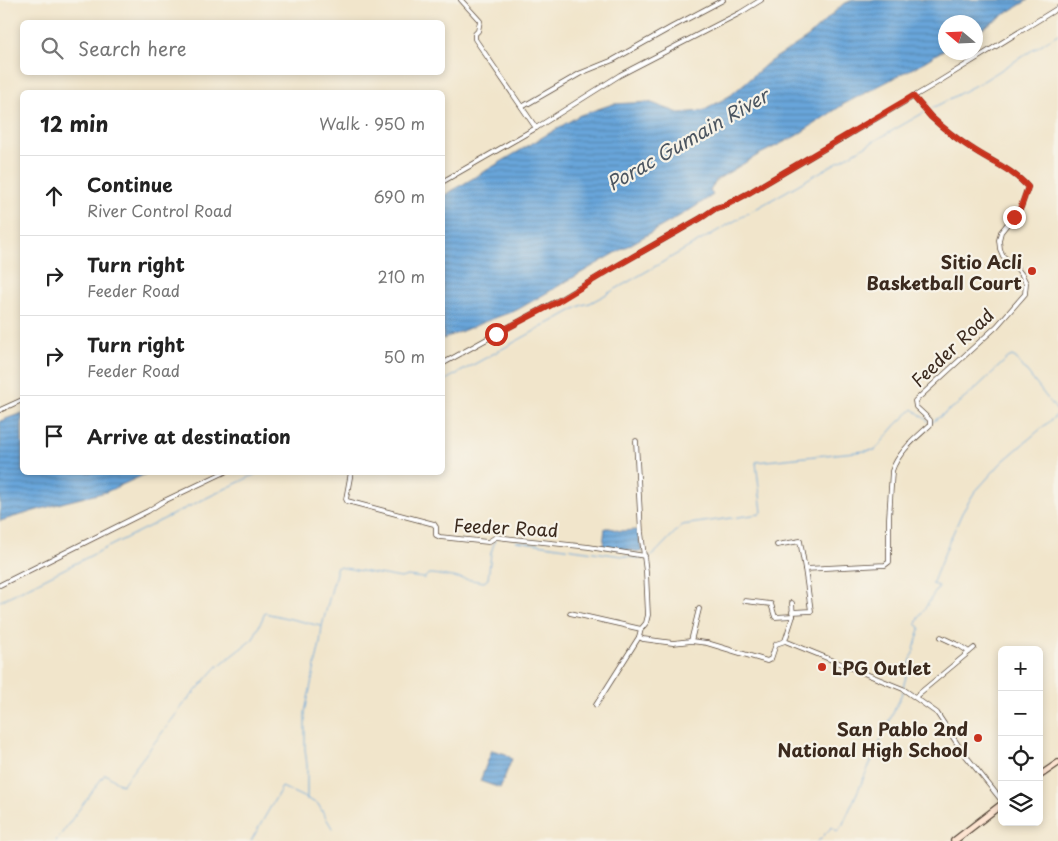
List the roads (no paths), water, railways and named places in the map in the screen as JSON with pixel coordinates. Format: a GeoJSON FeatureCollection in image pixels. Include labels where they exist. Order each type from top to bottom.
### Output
{"type":"FeatureCollection","features":[{"type":"Feature","properties":{"kind":"main road"},"geometry":{"type":"LineString","coordinates":[[1043,773],[1058,763]]}},
{"type":"Feature","properties":{"kind":"main road"},"geometry":{"type":"LineString","coordinates":[[954,841],[998,806]]}},
{"type":"Feature","properties":{"kind":"street"},"geometry":{"type":"LineString","coordinates":[[461,0],[480,22],[474,38],[536,128]]}},
{"type":"Feature","properties":{"kind":"street"},"geometry":{"type":"LineString","coordinates":[[522,107],[581,73],[614,60],[723,0]]}},
{"type":"Feature","properties":{"kind":"street"},"geometry":{"type":"LineString","coordinates":[[445,180],[536,128],[620,75],[740,13],[761,0]]}},
{"type":"Feature","properties":{"kind":"street"},"geometry":{"type":"LineString","coordinates":[[445,362],[557,302],[716,208],[747,194],[1058,8]]}},
{"type":"Feature","properties":{"kind":"street","name":"Feeder Road"},"geometry":{"type":"LineString","coordinates":[[805,569],[885,565],[889,562],[889,518],[894,464],[916,437],[930,425],[930,420],[916,406],[915,401],[997,326],[1025,294],[1026,283],[1016,267],[1003,256],[999,240],[1001,232],[1021,207],[1028,187],[1008,170],[950,133],[931,117],[913,96]]}},
{"type":"Feature","properties":{"kind":"street"},"geometry":{"type":"LineString","coordinates":[[0,410],[20,401]]}},
{"type":"Feature","properties":{"kind":"street"},"geometry":{"type":"LineString","coordinates":[[596,705],[639,637],[640,629],[648,620],[636,441]]}},
{"type":"Feature","properties":{"kind":"street"},"geometry":{"type":"LineString","coordinates":[[0,585],[219,475]]}},
{"type":"Feature","properties":{"kind":"street","name":"Feeder Road"},"geometry":{"type":"LineString","coordinates":[[350,475],[347,501],[434,524],[436,535],[440,537],[488,542],[496,537],[506,538],[589,547],[645,558]]}},
{"type":"Feature","properties":{"kind":"street"},"geometry":{"type":"LineString","coordinates":[[745,601],[771,604],[774,617],[811,611],[800,541],[777,545]]}},
{"type":"Feature","properties":{"kind":"street"},"geometry":{"type":"LineString","coordinates":[[785,641],[793,614],[792,603]]}},
{"type":"Feature","properties":{"kind":"street"},"geometry":{"type":"LineString","coordinates":[[691,641],[699,609]]}},
{"type":"Feature","properties":{"kind":"street"},"geometry":{"type":"LineString","coordinates":[[570,613],[640,629]]}},
{"type":"Feature","properties":{"kind":"street"},"geometry":{"type":"LineString","coordinates":[[639,637],[673,643],[691,641],[708,643],[767,661],[770,659],[776,644],[785,641],[903,689],[937,713],[962,751],[998,798]]}},
{"type":"Feature","properties":{"kind":"street"},"geometry":{"type":"LineString","coordinates":[[941,637],[969,652]]}},
{"type":"Feature","properties":{"kind":"street"},"geometry":{"type":"LineString","coordinates":[[915,697],[974,648]]}},
{"type":"Feature","properties":{"kind":"water","name":"Porac Gumain River"},"geometry":{"type":"Polygon","coordinates":[[[853,0],[1028,0],[983,28],[983,15],[938,15],[938,53],[844,104],[796,136],[758,155],[716,180],[710,191],[713,195],[517,310],[445,338],[445,195],[580,115],[613,104],[649,102],[679,113],[703,111],[731,95],[769,62],[808,37],[843,4],[853,0]]]}},
{"type":"Feature","properties":{"kind":"water"},"geometry":{"type":"Polygon","coordinates":[[[20,414],[20,475],[144,475],[106,492],[0,521],[0,421],[20,414]]]}},
{"type":"Feature","properties":{"kind":"water"},"geometry":{"type":"Polygon","coordinates":[[[605,528],[620,531],[637,530],[642,552],[605,547],[603,545],[605,528]]]}},
{"type":"Feature","properties":{"kind":"water"},"geometry":{"type":"Polygon","coordinates":[[[492,750],[506,754],[512,759],[500,788],[480,781],[492,750]]]}},
{"type":"Feature","properties":{"kind":"waterway"},"geometry":{"type":"LineString","coordinates":[[929,110],[985,80],[1058,34]]}},
{"type":"Feature","properties":{"kind":"waterway"},"geometry":{"type":"LineString","coordinates":[[445,380],[582,305],[590,303],[614,290],[925,112]]}},
{"type":"Feature","properties":{"kind":"waterway"},"geometry":{"type":"LineString","coordinates":[[931,423],[958,404],[1012,356],[1016,358],[1058,412]]}},
{"type":"Feature","properties":{"kind":"waterway"},"geometry":{"type":"LineString","coordinates":[[647,558],[657,551],[682,525],[760,514],[762,512],[756,462],[875,450],[896,425],[913,409],[928,421]]}},
{"type":"Feature","properties":{"kind":"waterway"},"geometry":{"type":"LineString","coordinates":[[903,687],[920,629],[916,624],[917,621],[939,586],[932,584],[962,513],[974,493],[1002,462],[1058,414]]}},
{"type":"Feature","properties":{"kind":"waterway"},"geometry":{"type":"LineString","coordinates":[[0,601],[254,475]]}},
{"type":"Feature","properties":{"kind":"waterway"},"geometry":{"type":"LineString","coordinates":[[307,799],[305,712],[336,568],[401,578],[407,576],[425,578],[428,574],[433,574],[484,582],[488,579],[491,553],[495,540]]}},
{"type":"Feature","properties":{"kind":"waterway"},"geometry":{"type":"LineString","coordinates":[[516,541],[643,559]]}},
{"type":"Feature","properties":{"kind":"waterway"},"geometry":{"type":"LineString","coordinates":[[56,841],[105,774],[122,785],[184,704],[217,667],[253,639],[265,613],[321,626]]}},
{"type":"Feature","properties":{"kind":"waterway"},"geometry":{"type":"LineString","coordinates":[[818,841],[832,827],[837,831],[842,826],[903,691]]}},
{"type":"Feature","properties":{"kind":"waterway"},"geometry":{"type":"LineString","coordinates":[[251,841],[282,787],[318,804],[332,828]]}},
{"type":"Feature","properties":{"kind":"place","name":"Sitio Acli Basketball Court"},"geometry":{"type":"Point","coordinates":[1032,271]}},
{"type":"Feature","properties":{"kind":"place","name":"LPG Outlet"},"geometry":{"type":"Point","coordinates":[822,667]}},
{"type":"Feature","properties":{"kind":"place","name":"San Pablo 2nd National High School"},"geometry":{"type":"Point","coordinates":[978,738]}}]}
